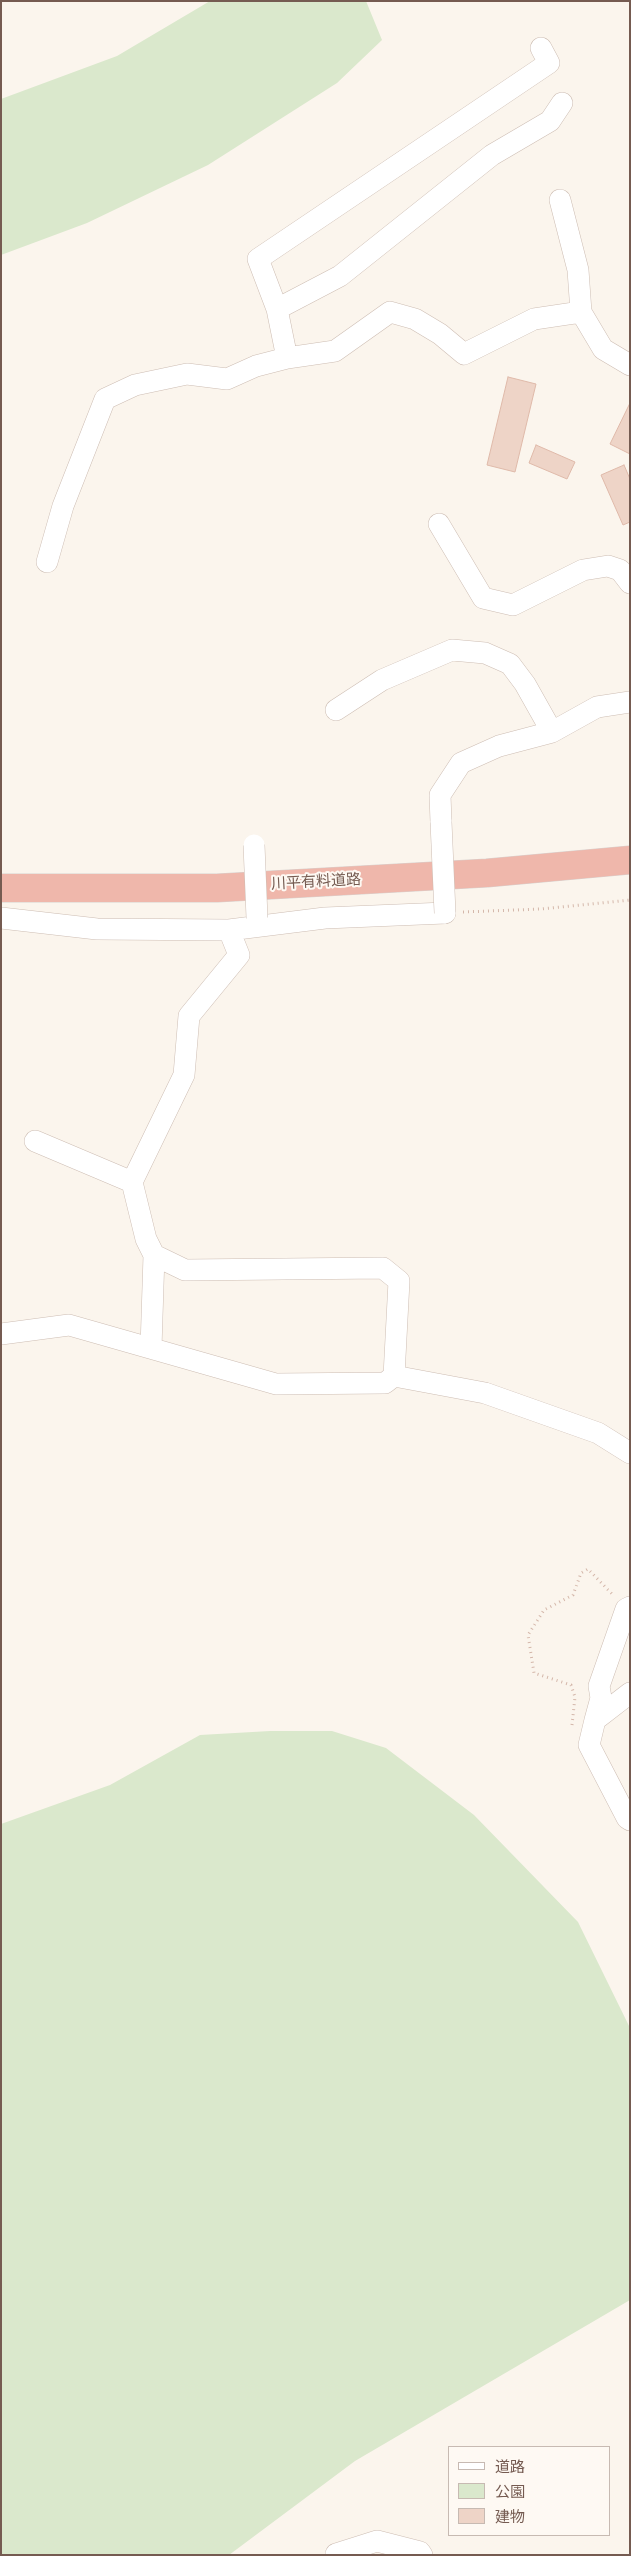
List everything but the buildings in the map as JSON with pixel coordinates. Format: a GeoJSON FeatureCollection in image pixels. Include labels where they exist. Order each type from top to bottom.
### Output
{"type":"FeatureCollection","features":[{"type":"Feature","properties":{"kind":"highway","name":"川平有料道路"},"geometry":{"type":"LineString","coordinates":[[1,873],[149,874],[474,862],[630,848]]}},
{"type":"Feature","properties":{"kind":"highway","name":"川平有料道路"},"geometry":{"type":"LineString","coordinates":[[1,888],[217,888],[487,873],[630,860]]}},
{"type":"Feature","properties":{"kind":"street"},"geometry":{"type":"LineString","coordinates":[[287,358],[277,309],[258,259],[549,63],[542,48]]}},
{"type":"Feature","properties":{"kind":"street"},"geometry":{"type":"LineString","coordinates":[[277,309],[340,276],[492,155],[550,121],[562,102]]}},
{"type":"Feature","properties":{"kind":"street"},"geometry":{"type":"LineString","coordinates":[[560,200],[578,270],[581,312],[603,349],[630,366]]}},
{"type":"Feature","properties":{"kind":"street"},"geometry":{"type":"LineString","coordinates":[[47,562],[63,506],[105,399],[134,385],[186,374],[227,379],[256,366],[287,358],[335,351],[390,312],[416,319],[440,334],[464,354],[534,319],[581,312]]}},
{"type":"Feature","properties":{"kind":"street"},"geometry":{"type":"LineString","coordinates":[[439,524],[483,598],[513,605],[583,570],[608,566],[620,570],[630,583]]}},
{"type":"Feature","properties":{"kind":"street"},"geometry":{"type":"LineString","coordinates":[[336,710],[382,680],[452,650],[485,653],[510,664],[552,732]]}},
{"type":"Feature","properties":{"kind":"street"},"geometry":{"type":"LineString","coordinates":[[1,918],[97,929],[229,930],[324,918],[445,913],[440,796],[461,763],[498,746],[552,732],[597,708],[630,702]]}},
{"type":"Feature","properties":{"kind":"street"},"geometry":{"type":"LineString","coordinates":[[254,845],[257,918]]}},
{"type":"Feature","properties":{"kind":"street"},"geometry":{"type":"LineString","coordinates":[[151,1348],[154,1255],[146,1239],[132,1182],[184,1075],[189,1016],[239,955],[229,930]]}},
{"type":"Feature","properties":{"kind":"street"},"geometry":{"type":"LineString","coordinates":[[35,1141],[132,1182]]}},
{"type":"Feature","properties":{"kind":"street"},"geometry":{"type":"LineString","coordinates":[[154,1255],[185,1270],[383,1268],[399,1281],[394,1376]]}},
{"type":"Feature","properties":{"kind":"street"},"geometry":{"type":"LineString","coordinates":[[1,1334],[69,1325],[276,1384],[385,1383],[394,1376],[485,1393],[598,1433],[630,1453]]}},
{"type":"Feature","properties":{"kind":"street"},"geometry":{"type":"LineString","coordinates":[[628,1608],[599,1686],[601,1698],[589,1744],[627,1818],[630,1820]]}},
{"type":"Feature","properties":{"kind":"street"},"geometry":{"type":"LineString","coordinates":[[594,1720],[630,1693]]}},
{"type":"Feature","properties":{"kind":"street"},"geometry":{"type":"LineString","coordinates":[[336,2554],[377,2541],[422,2555]]}},
{"type":"Feature","properties":{"kind":"path"},"geometry":{"type":"LineString","coordinates":[[478,911],[542,908],[630,900]]}},
{"type":"Feature","properties":{"kind":"path"},"geometry":{"type":"LineString","coordinates":[[589,1744],[572,1727],[575,1697],[572,1684],[534,1673],[528,1635],[544,1610],[573,1595],[582,1573],[588,1569],[628,1608]]}},
{"type":"Feature","properties":{"kind":"green space"},"geometry":{"type":"Polygon","coordinates":[[[210,1],[366,1],[382,40],[337,83],[208,165],[87,223],[1,255],[1,99],[117,56],[210,1]]]}},
{"type":"Feature","properties":{"kind":"green space"},"geometry":{"type":"Polygon","coordinates":[[[270,1731],[332,1731],[386,1748],[474,1815],[578,1922],[630,2028],[630,2300],[355,2461],[229,2555],[1,2555],[1,1824],[110,1785],[200,1735],[270,1731]]]}}]}
